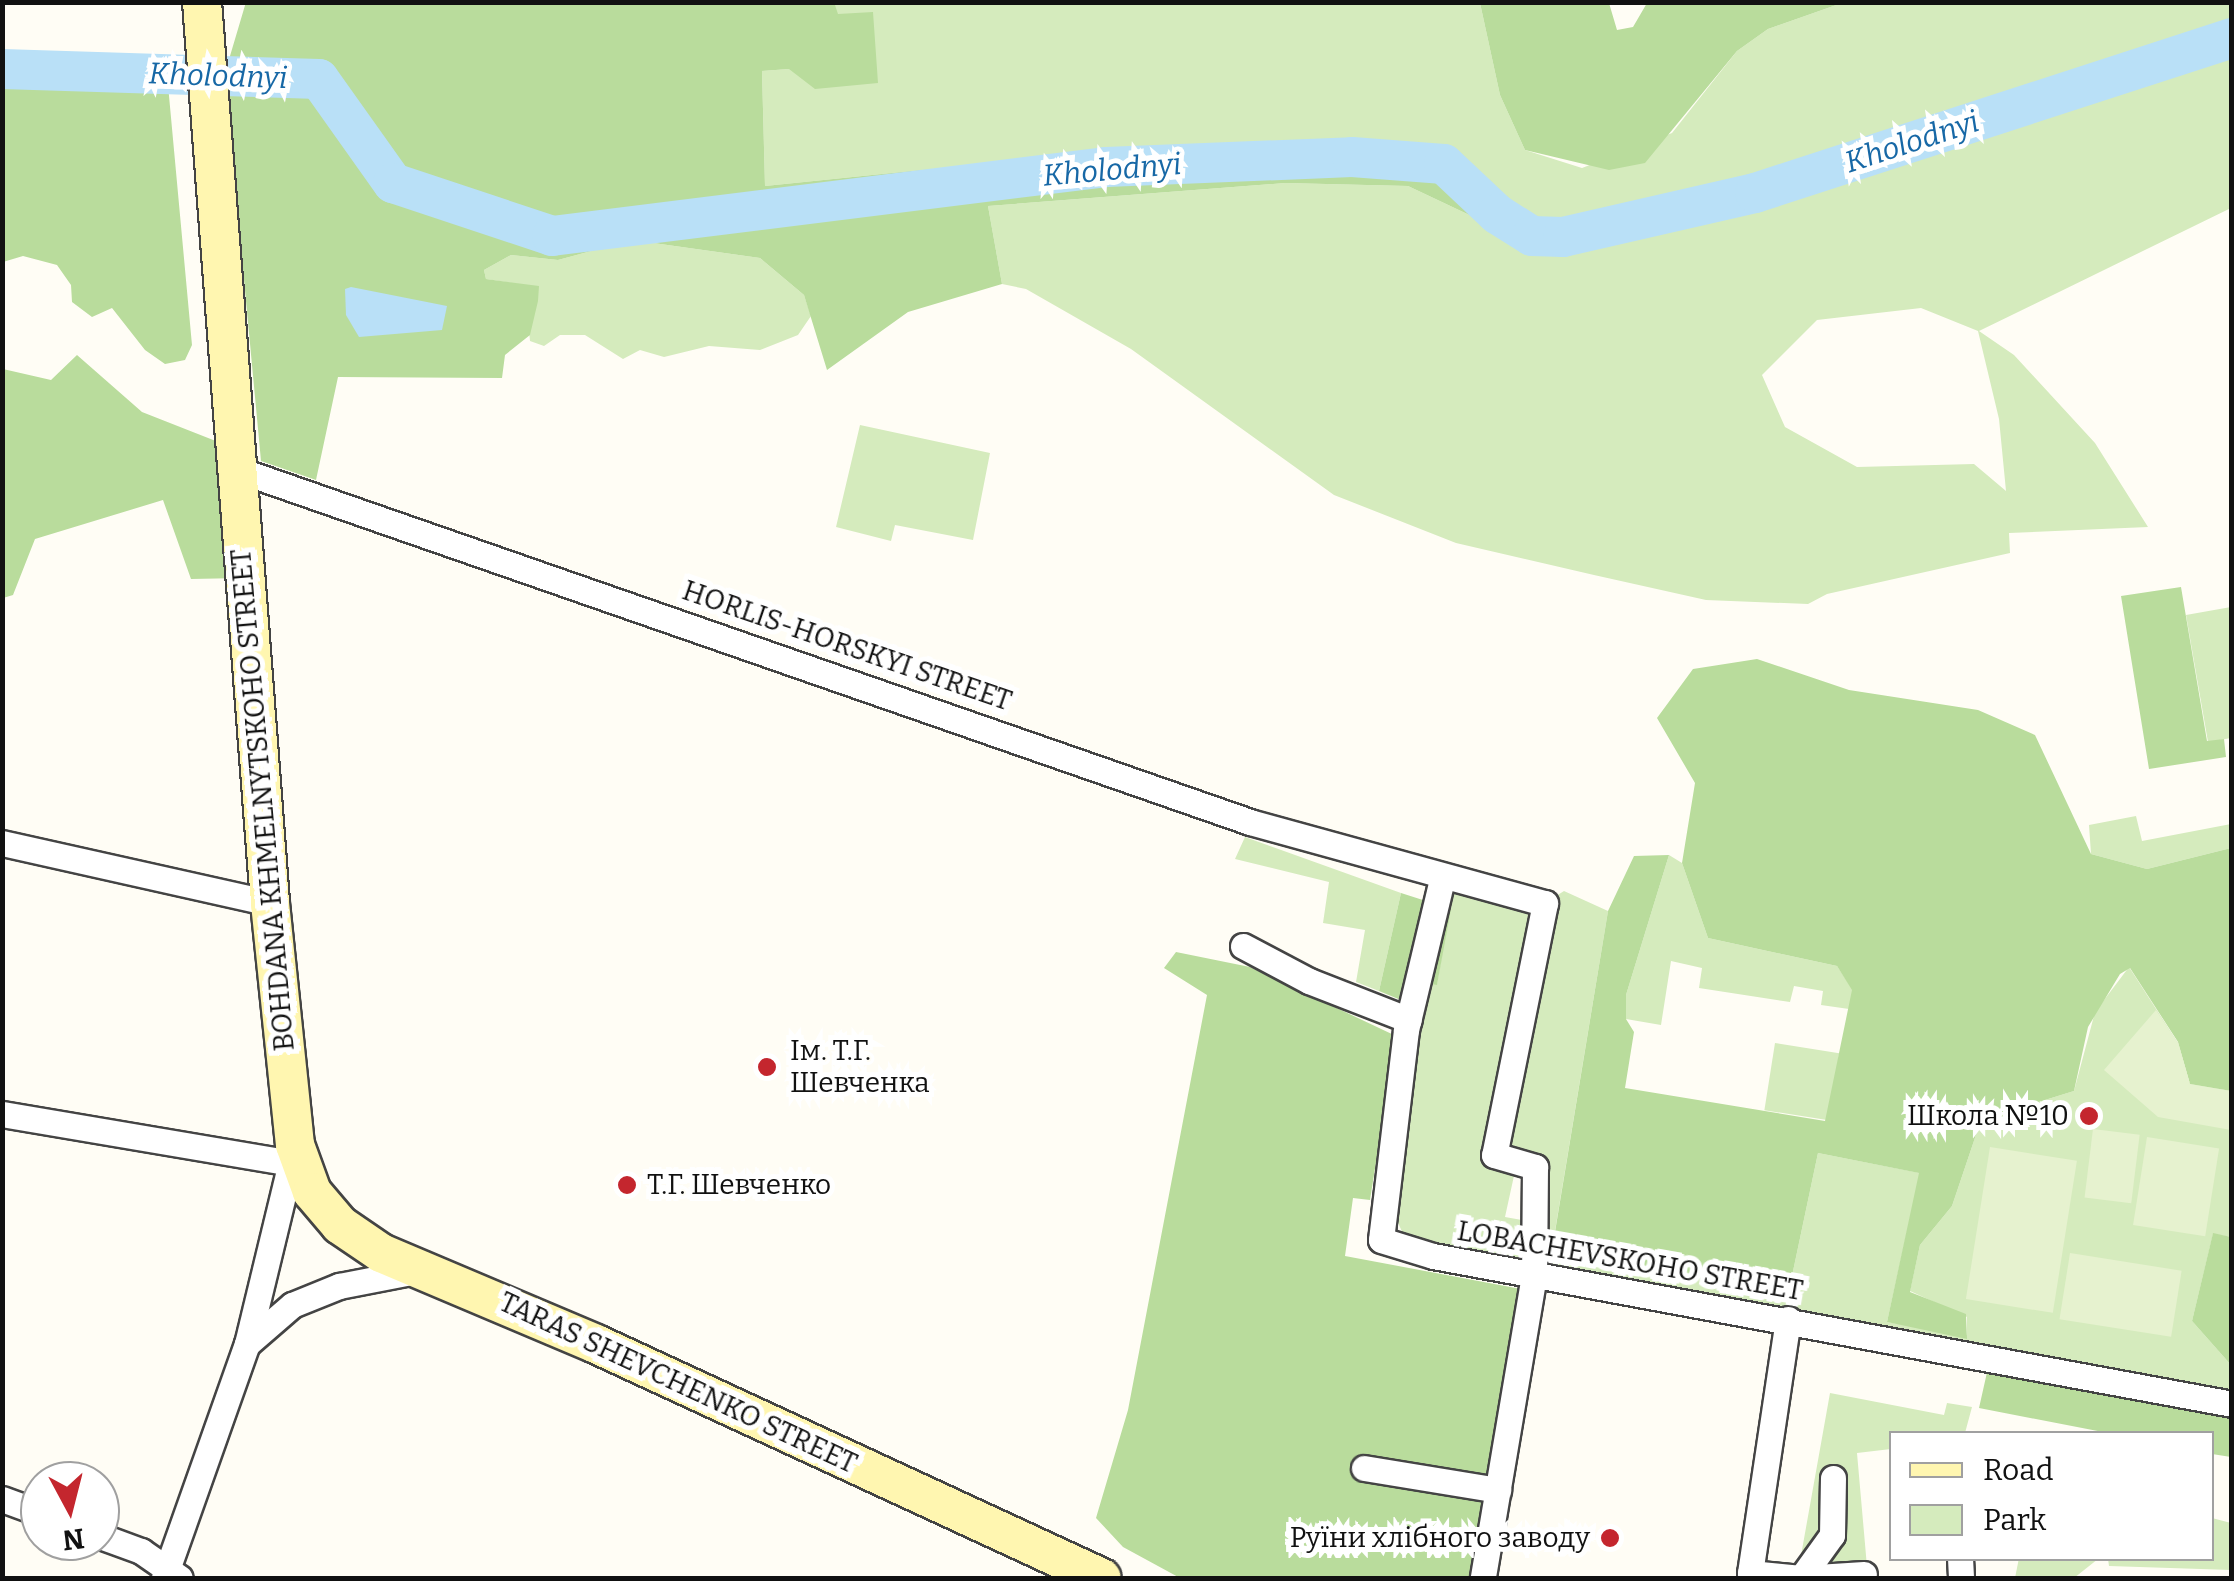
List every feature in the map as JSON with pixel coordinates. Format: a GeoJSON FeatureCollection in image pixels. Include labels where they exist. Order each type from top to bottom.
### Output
{"type":"FeatureCollection","features":[{"type":"Feature","properties":{"kind":"main road","name":"BOHDANA KHMELNYTSKOHO STREET"},"geometry":{"type":"LineString","coordinates":[[202,2],[233,468],[293,1154]]}},
{"type":"Feature","properties":{"kind":"main road","name":"TARAS SHEVCHENKO STREET"},"geometry":{"type":"LineString","coordinates":[[293,1154],[312,1192],[340,1225],[380,1254],[596,1344],[1102,1578]]}},
{"type":"Feature","properties":{"kind":"street","name":"HORLIS-HORSKYI STREET"},"geometry":{"type":"LineString","coordinates":[[233,468],[1250,822],[1442,878],[1545,903],[1494,1155],[1536,1167],[1534,1275]]}},
{"type":"Feature","properties":{"kind":"street"},"geometry":{"type":"LineString","coordinates":[[2,843],[270,903]]}},
{"type":"Feature","properties":{"kind":"street","name":"LOBACHEVSKOHO STREET"},"geometry":{"type":"LineString","coordinates":[[1442,878],[1409,1020],[1381,1240],[1534,1275],[2232,1404]]}},
{"type":"Feature","properties":{"kind":"street"},"geometry":{"type":"LineString","coordinates":[[1243,946],[1309,981],[1409,1020]]}},
{"type":"Feature","properties":{"kind":"street"},"geometry":{"type":"LineString","coordinates":[[2,1114],[293,1154]]}},
{"type":"Feature","properties":{"kind":"street","name":"BOHDANA KHMELNYTSKOHO STREET"},"geometry":{"type":"LineString","coordinates":[[171,1576],[247,1344],[293,1154]]}},
{"type":"Feature","properties":{"kind":"street"},"geometry":{"type":"LineString","coordinates":[[247,1344],[292,1305],[339,1286],[421,1270]]}},
{"type":"Feature","properties":{"kind":"street"},"geometry":{"type":"LineString","coordinates":[[1483,1578],[1534,1275]]}},
{"type":"Feature","properties":{"kind":"street"},"geometry":{"type":"LineString","coordinates":[[1788,1320],[1750,1574],[1802,1578],[1864,1574]]}},
{"type":"Feature","properties":{"kind":"street"},"geometry":{"type":"LineString","coordinates":[[1364,1468],[1498,1490]]}},
{"type":"Feature","properties":{"kind":"street"},"geometry":{"type":"LineString","coordinates":[[1802,1578],[1832,1535],[1833,1478]]}},
{"type":"Feature","properties":{"kind":"street"},"geometry":{"type":"LineString","coordinates":[[120,1547],[171,1576]]}},
{"type":"Feature","properties":{"kind":"green space"},"geometry":{"type":"Polygon","coordinates":[[[246,2],[834,2],[838,14],[873,12],[878,83],[815,89],[789,69],[762,71],[765,186],[1076,154],[1077,172],[1352,157],[1444,164],[1497,214],[1532,236],[1563,237],[1662,217],[1552,254],[1408,186],[1285,183],[988,206],[1002,284],[908,312],[827,370],[804,295],[760,258],[632,240],[558,260],[511,255],[484,270],[486,279],[539,286],[538,301],[530,335],[505,355],[502,378],[338,377],[316,480],[261,461],[228,109],[230,56],[246,2]]]}},
{"type":"Feature","properties":{"kind":"green space"},"geometry":{"type":"Polygon","coordinates":[[[834,3],[1480,3],[1500,95],[1525,150],[1582,168],[1672,133],[1737,51],[1768,29],[1842,3],[2231,3],[2231,208],[1979,331],[2014,355],[2095,443],[2148,527],[2009,533],[2010,553],[1827,594],[1808,604],[1706,600],[1456,543],[1334,495],[1131,349],[1026,289],[1002,284],[988,206],[1285,183],[1408,186],[1552,254],[1563,237],[1532,236],[1416,163],[1352,157],[1076,172],[1075,154],[765,186],[762,71],[789,69],[837,14],[834,3]],[[1921,308],[1817,320],[1762,375],[1785,427],[1857,467],[1974,464],[2006,491],[1999,419],[1978,331],[1921,308]]]}},
{"type":"Feature","properties":{"kind":"green space"},"geometry":{"type":"Polygon","coordinates":[[[1480,3],[1609,3],[1617,30],[1633,27],[1647,3],[1842,3],[1768,29],[1737,51],[1645,163],[1609,170],[1525,150],[1500,95],[1480,3]]]}},
{"type":"Feature","properties":{"kind":"green space"},"geometry":{"type":"Polygon","coordinates":[[[3,69],[152,74],[168,85],[192,345],[185,360],[165,364],[145,350],[112,308],[92,317],[72,302],[71,285],[57,265],[23,256],[3,262],[3,69]]]}},
{"type":"Feature","properties":{"kind":"green space"},"geometry":{"type":"Polygon","coordinates":[[[632,240],[760,258],[804,295],[811,316],[798,335],[760,350],[709,346],[664,357],[640,350],[623,359],[585,335],[560,335],[544,346],[530,341],[528,321],[538,287],[486,279],[484,270],[511,255],[558,260],[632,240]]]}},
{"type":"Feature","properties":{"kind":"green space"},"geometry":{"type":"Polygon","coordinates":[[[77,355],[142,412],[231,447],[242,578],[191,579],[163,500],[35,539],[13,595],[3,598],[3,369],[51,380],[77,355]]]}},
{"type":"Feature","properties":{"kind":"green space"},"geometry":{"type":"Polygon","coordinates":[[[860,425],[990,453],[973,540],[895,525],[891,541],[836,527],[860,425]]]}},
{"type":"Feature","properties":{"kind":"green space"},"geometry":{"type":"Polygon","coordinates":[[[2181,587],[2207,741],[2224,739],[2226,757],[2149,769],[2121,596],[2181,587]]]}},
{"type":"Feature","properties":{"kind":"green space"},"geometry":{"type":"Polygon","coordinates":[[[2231,607],[2231,738],[2208,742],[2186,615],[2231,607]]]}},
{"type":"Feature","properties":{"kind":"green space"},"geometry":{"type":"Polygon","coordinates":[[[1757,659],[1849,690],[1978,710],[2035,735],[2091,854],[2147,869],[2231,848],[2231,1091],[2190,1084],[2178,1042],[2130,968],[2120,974],[2088,1027],[2074,1091],[1981,1120],[1952,1206],[1920,1245],[1910,1292],[1966,1314],[1967,1339],[1887,1322],[1919,1173],[1818,1153],[1788,1295],[1552,1250],[1608,911],[1634,856],[1669,855],[1626,995],[1626,1019],[1634,1032],[1625,1088],[1825,1121],[1852,990],[1837,966],[1708,938],[1682,863],[1695,783],[1657,718],[1693,669],[1757,659]]]}},
{"type":"Feature","properties":{"kind":"green space"},"geometry":{"type":"Polygon","coordinates":[[[2136,816],[2142,841],[2231,824],[2231,848],[2147,869],[2091,854],[2089,825],[2136,816]]]}},
{"type":"Feature","properties":{"kind":"green space"},"geometry":{"type":"Polygon","coordinates":[[[1245,837],[1401,893],[1379,991],[1356,982],[1365,930],[1323,923],[1329,882],[1235,859],[1245,837]]]}},
{"type":"Feature","properties":{"kind":"green space"},"geometry":{"type":"Polygon","coordinates":[[[1669,855],[1682,863],[1708,938],[1837,966],[1853,990],[1849,1009],[1821,1005],[1823,991],[1794,986],[1790,1002],[1699,988],[1702,968],[1671,961],[1661,1025],[1626,1019],[1626,995],[1669,855]]]}},
{"type":"Feature","properties":{"kind":"green space"},"geometry":{"type":"Polygon","coordinates":[[[1442,879],[1545,903],[1564,891],[1608,911],[1552,1249],[1788,1295],[1818,1153],[1920,1173],[1887,1322],[1967,1335],[1967,1317],[1910,1291],[1920,1245],[1952,1206],[1981,1120],[2074,1091],[2095,1012],[2129,967],[2178,1043],[2189,1082],[2231,1091],[2231,1237],[2213,1234],[2192,1321],[2231,1365],[2231,1404],[1534,1275],[1404,1236],[1395,1216],[1418,981],[1437,984],[1450,908],[1436,905],[1442,879]],[[1517,1162],[1505,1217],[1545,1224],[1549,1172],[1544,1163],[1517,1162]]]}},
{"type":"Feature","properties":{"kind":"green space"},"geometry":{"type":"Polygon","coordinates":[[[1401,893],[1451,909],[1437,985],[1418,981],[1413,1005],[1379,991],[1401,893]]]}},
{"type":"Feature","properties":{"kind":"green space"},"geometry":{"type":"Polygon","coordinates":[[[1176,952],[1250,967],[1396,1036],[1370,1200],[1353,1198],[1345,1256],[1521,1289],[1470,1578],[1180,1578],[1123,1547],[1096,1518],[1128,1410],[1207,995],[1164,968],[1176,952]]]}},
{"type":"Feature","properties":{"kind":"green space"},"geometry":{"type":"Polygon","coordinates":[[[2156,1010],[2178,1043],[2190,1084],[2231,1091],[2231,1130],[2158,1117],[2104,1070],[2156,1010]]]}},
{"type":"Feature","properties":{"kind":"green space"},"geometry":{"type":"Polygon","coordinates":[[[1775,1043],[1839,1053],[1829,1120],[1764,1110],[1775,1043]]]}},
{"type":"Feature","properties":{"kind":"green space"},"geometry":{"type":"Polygon","coordinates":[[[2093,1129],[2140,1135],[2131,1203],[2085,1197],[2093,1129]]]}},
{"type":"Feature","properties":{"kind":"green space"},"geometry":{"type":"Polygon","coordinates":[[[2147,1137],[2219,1148],[2205,1236],[2133,1225],[2147,1137]]]}},
{"type":"Feature","properties":{"kind":"green space"},"geometry":{"type":"Polygon","coordinates":[[[1990,1147],[2077,1161],[2053,1313],[1966,1299],[1990,1147]]]}},
{"type":"Feature","properties":{"kind":"green space"},"geometry":{"type":"Polygon","coordinates":[[[2213,1233],[2231,1237],[2231,1365],[2192,1321],[2213,1233]]]}},
{"type":"Feature","properties":{"kind":"green space"},"geometry":{"type":"Polygon","coordinates":[[[2070,1253],[2182,1271],[2171,1337],[2060,1319],[2070,1253]]]}},
{"type":"Feature","properties":{"kind":"green space"},"geometry":{"type":"Polygon","coordinates":[[[1990,1359],[2231,1404],[2231,1457],[2214,1454],[2214,1431],[2098,1431],[1979,1408],[1990,1359]]]}},
{"type":"Feature","properties":{"kind":"green space"},"geometry":{"type":"Polygon","coordinates":[[[1830,1393],[1944,1415],[1947,1403],[1972,1407],[1966,1431],[1889,1431],[1889,1449],[1857,1453],[1868,1578],[1797,1578],[1830,1393]]]}},
{"type":"Feature","properties":{"kind":"green space"},"geometry":{"type":"Polygon","coordinates":[[[2214,1519],[2231,1523],[2231,1570],[2109,1566],[2108,1561],[2214,1561],[2214,1519]]]}},
{"type":"Feature","properties":{"kind":"green space"},"geometry":{"type":"Polygon","coordinates":[[[2018,1561],[2095,1561],[2074,1578],[2015,1578],[2018,1561]]]}},
{"type":"Feature","properties":{"kind":"water"},"geometry":{"type":"Polygon","coordinates":[[[345,289],[447,306],[442,330],[359,337],[346,315],[345,289]]]}},
{"type":"Feature","properties":{"kind":"waterway","name":"Kholodnyi"},"geometry":{"type":"LineString","coordinates":[[2,69],[319,79],[393,183],[552,236],[1106,167],[1352,157],[1444,164],[1497,214],[1532,236],[1563,237],[1755,193],[2232,38]]}},
{"type":"Feature","properties":{"kind":"place","name":"Ім. Т.Г. Шевченка"},"geometry":{"type":"Point","coordinates":[767,1067]}},
{"type":"Feature","properties":{"kind":"place","name":"Школа №10"},"geometry":{"type":"Point","coordinates":[2089,1116]}},
{"type":"Feature","properties":{"kind":"place","name":"Т.Г. Шевченко"},"geometry":{"type":"Point","coordinates":[627,1185]}},
{"type":"Feature","properties":{"kind":"place","name":"Руїни хлібного заводу"},"geometry":{"type":"Point","coordinates":[1610,1538]}}]}
